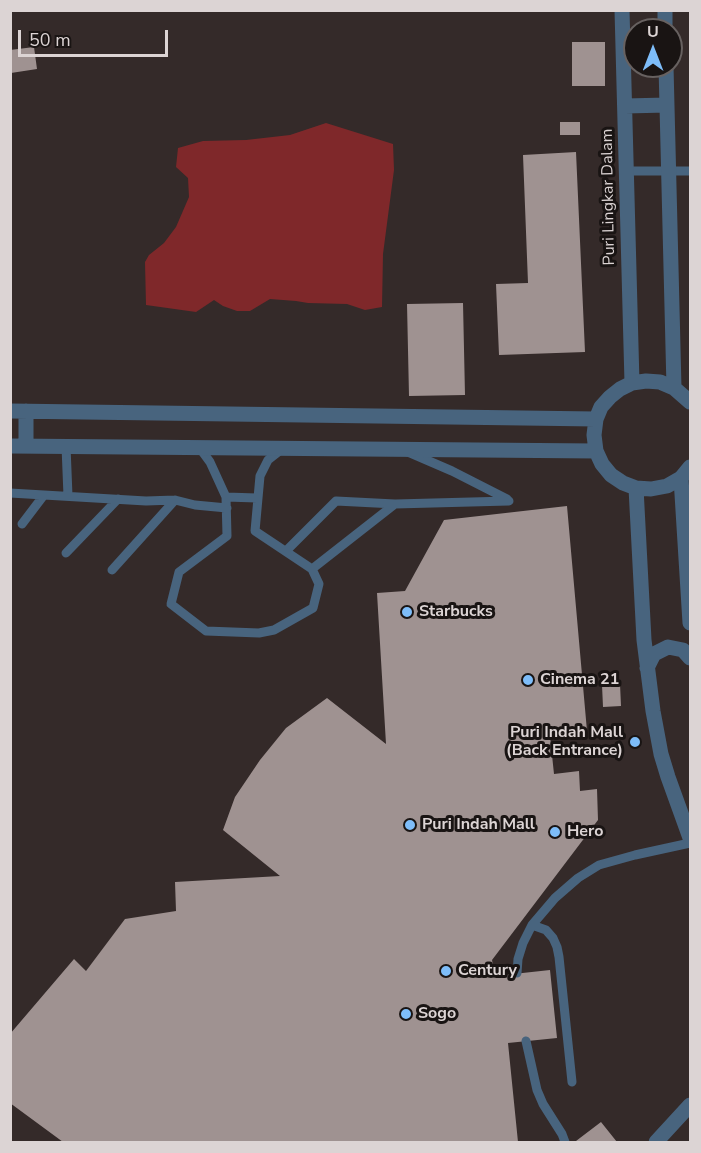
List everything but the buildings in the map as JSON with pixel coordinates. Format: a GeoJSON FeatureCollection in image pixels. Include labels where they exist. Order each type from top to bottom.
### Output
{"type":"FeatureCollection","features":[{"type":"Feature","properties":{"kind":"street","name":"Puri Lingkar Dalam"},"geometry":{"type":"LineString","coordinates":[[622,10],[632,383]]}},
{"type":"Feature","properties":{"kind":"street"},"geometry":{"type":"LineString","coordinates":[[666,78],[674,388]]}},
{"type":"Feature","properties":{"kind":"street"},"geometry":{"type":"LineString","coordinates":[[625,106],[667,105]]}},
{"type":"Feature","properties":{"kind":"street"},"geometry":{"type":"LineString","coordinates":[[686,473],[667,486],[651,489],[636,488],[623,483],[611,475],[602,464],[594,435],[602,407],[620,389],[632,383],[660,382],[683,394],[690,402]]}},
{"type":"Feature","properties":{"kind":"street"},"geometry":{"type":"LineString","coordinates":[[597,419],[18,411],[18,446],[597,451]]}},
{"type":"Feature","properties":{"kind":"street"},"geometry":{"type":"LineString","coordinates":[[686,473],[690,623]]}},
{"type":"Feature","properties":{"kind":"street"},"geometry":{"type":"LineString","coordinates":[[636,488],[647,668],[661,754],[690,838]]}},
{"type":"Feature","properties":{"kind":"street"},"geometry":{"type":"LineString","coordinates":[[647,668],[654,654],[668,647],[683,650],[690,658]]}},
{"type":"Feature","properties":{"kind":"street"},"geometry":{"type":"LineString","coordinates":[[656,1143],[690,1105]]}},
{"type":"Feature","properties":{"kind":"lane"},"geometry":{"type":"LineString","coordinates":[[626,171],[690,171]]}},
{"type":"Feature","properties":{"kind":"lane"},"geometry":{"type":"LineString","coordinates":[[66,446],[68,496]]}},
{"type":"Feature","properties":{"kind":"lane"},"geometry":{"type":"LineString","coordinates":[[199,447],[210,462],[226,497],[227,536],[179,572],[171,604],[206,630],[259,633],[274,630],[313,608],[320,584],[312,569],[255,531],[260,476],[268,460],[283,448]]}},
{"type":"Feature","properties":{"kind":"lane"},"geometry":{"type":"LineString","coordinates":[[286,551],[336,501],[395,504],[509,501],[452,471],[402,449]]}},
{"type":"Feature","properties":{"kind":"lane"},"geometry":{"type":"LineString","coordinates":[[10,493],[146,501],[175,500],[227,508]]}},
{"type":"Feature","properties":{"kind":"lane"},"geometry":{"type":"LineString","coordinates":[[22,524],[44,495]]}},
{"type":"Feature","properties":{"kind":"lane"},"geometry":{"type":"LineString","coordinates":[[226,497],[257,498]]}},
{"type":"Feature","properties":{"kind":"lane"},"geometry":{"type":"LineString","coordinates":[[66,553],[118,499]]}},
{"type":"Feature","properties":{"kind":"lane"},"geometry":{"type":"LineString","coordinates":[[112,570],[175,500]]}},
{"type":"Feature","properties":{"kind":"lane"},"geometry":{"type":"LineString","coordinates":[[312,569],[395,504]]}},
{"type":"Feature","properties":{"kind":"lane"},"geometry":{"type":"LineString","coordinates":[[517,973],[520,951],[532,925],[555,898],[578,878],[599,865],[690,843]]}},
{"type":"Feature","properties":{"kind":"lane"},"geometry":{"type":"LineString","coordinates":[[532,925],[546,930],[557,947],[572,1082]]}},
{"type":"Feature","properties":{"kind":"lane"},"geometry":{"type":"LineString","coordinates":[[526,1041],[537,1090],[565,1143]]}},
{"type":"Feature","properties":{"kind":"shaded area"},"geometry":{"type":"Polygon","coordinates":[[[326,123],[393,144],[394,170],[383,254],[382,307],[365,310],[347,304],[270,299],[250,311],[237,311],[214,300],[196,312],[146,305],[145,262],[176,227],[189,197],[188,178],[176,167],[178,148],[203,141],[246,140],[290,135],[326,123]]]}},
{"type":"Feature","properties":{"kind":"place","name":"Starbucks"},"geometry":{"type":"Point","coordinates":[407,612]}},
{"type":"Feature","properties":{"kind":"place","name":"Cinema 21"},"geometry":{"type":"Point","coordinates":[528,680]}},
{"type":"Feature","properties":{"kind":"place","name":"Puri Indah Mall (Back Entrance)"},"geometry":{"type":"Point","coordinates":[635,742]}},
{"type":"Feature","properties":{"kind":"place","name":"Puri Indah Mall"},"geometry":{"type":"Point","coordinates":[410,825]}},
{"type":"Feature","properties":{"kind":"place","name":"Hero"},"geometry":{"type":"Point","coordinates":[555,832]}},
{"type":"Feature","properties":{"kind":"place","name":"Century"},"geometry":{"type":"Point","coordinates":[446,971]}},
{"type":"Feature","properties":{"kind":"place","name":"Sogo"},"geometry":{"type":"Point","coordinates":[406,1014]}}]}
